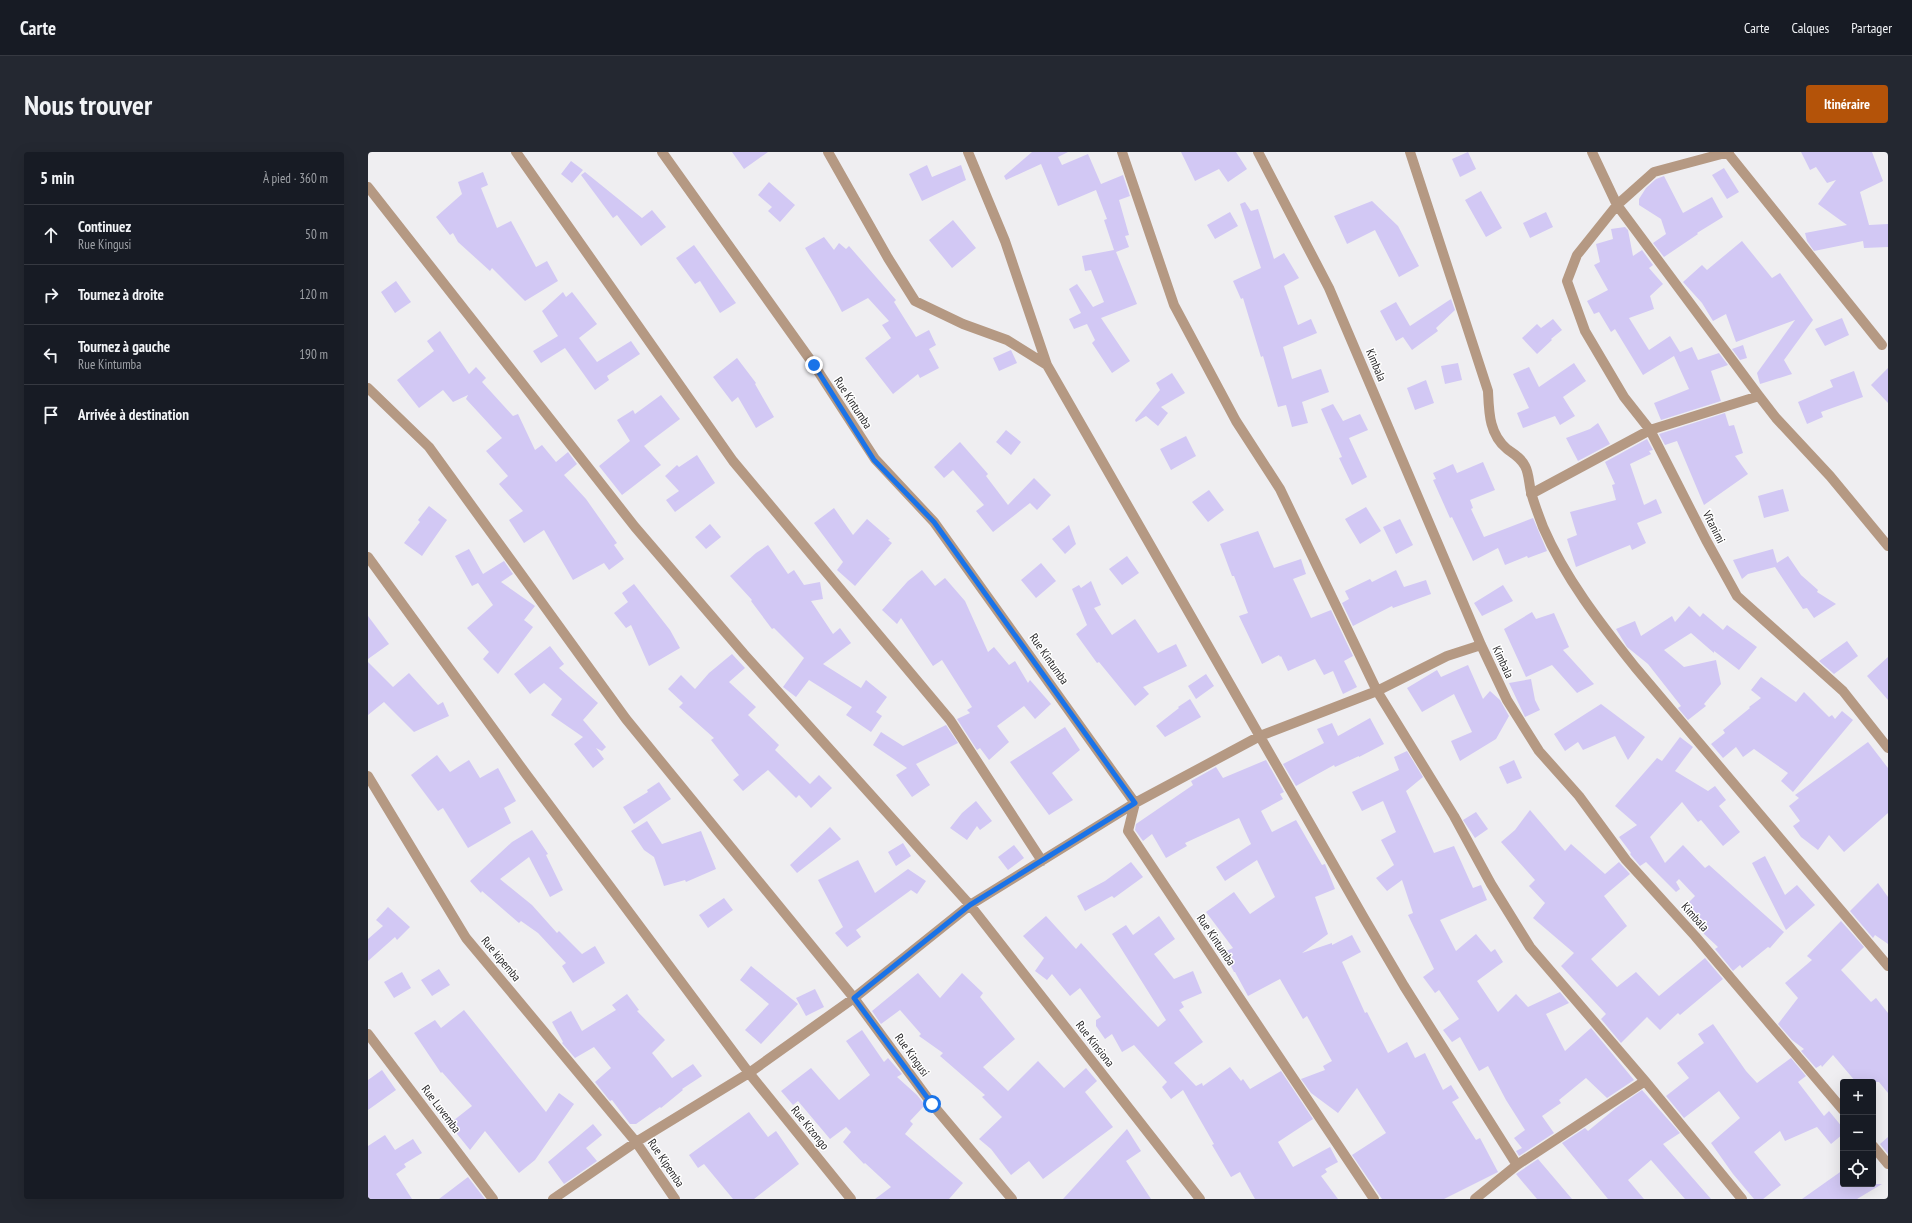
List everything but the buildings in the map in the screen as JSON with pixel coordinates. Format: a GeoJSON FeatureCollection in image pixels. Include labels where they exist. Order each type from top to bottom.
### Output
{"type":"FeatureCollection","features":[{"type":"Feature","properties":{"kind":"street"},"geometry":{"type":"LineString","coordinates":[[516,152],[733,461],[950,720],[1042,861]]}},
{"type":"Feature","properties":{"kind":"street","name":"Rue Kintumba"},"geometry":{"type":"LineString","coordinates":[[662,152],[814,365],[874,460],[934,522],[1135,803],[1128,831],[1374,1199]]}},
{"type":"Feature","properties":{"kind":"street"},"geometry":{"type":"LineString","coordinates":[[828,152],[888,258],[915,301],[963,324],[1006,340],[1047,365]]}},
{"type":"Feature","properties":{"kind":"street"},"geometry":{"type":"LineString","coordinates":[[968,152],[1005,241],[1047,365],[1404,986],[1517,1165]]}},
{"type":"Feature","properties":{"kind":"street"},"geometry":{"type":"LineString","coordinates":[[1122,152],[1174,305],[1236,421],[1280,489],[1377,691],[1454,816],[1491,884],[1530,947],[1645,1081],[1742,1199]]}},
{"type":"Feature","properties":{"kind":"street","name":"Kimbala"},"geometry":{"type":"LineString","coordinates":[[1258,152],[1329,288],[1481,645],[1506,700],[1538,751],[1579,796],[1626,860],[1696,936],[1840,1106]]}},
{"type":"Feature","properties":{"kind":"street"},"geometry":{"type":"LineString","coordinates":[[1410,152],[1488,391],[1489,415],[1495,435],[1507,448],[1518,456],[1525,466],[1531,494],[1543,527],[1566,569],[1597,619],[1635,667],[1888,966]]}},
{"type":"Feature","properties":{"kind":"street"},"geometry":{"type":"LineString","coordinates":[[1592,152],[1617,205],[1759,396],[1776,418],[1830,476],[1888,546]]}},
{"type":"Feature","properties":{"kind":"street"},"geometry":{"type":"LineString","coordinates":[[1617,205],[1654,172],[1728,152],[1882,345]]}},
{"type":"Feature","properties":{"kind":"street","name":"Rue Kinsiona"},"geometry":{"type":"LineString","coordinates":[[368,187],[635,527],[744,654],[970,905],[1200,1199]]}},
{"type":"Feature","properties":{"kind":"street","name":"Vitanimi"},"geometry":{"type":"LineString","coordinates":[[1617,205],[1577,254],[1567,281],[1585,331],[1624,397],[1650,430],[1706,540],[1737,596],[1843,691],[1888,748]]}},
{"type":"Feature","properties":{"kind":"street","name":"Rue Kingusi"},"geometry":{"type":"LineString","coordinates":[[368,388],[429,447],[626,719],[854,998],[932,1104],[1012,1199]]}},
{"type":"Feature","properties":{"kind":"street"},"geometry":{"type":"LineString","coordinates":[[1531,494],[1650,430],[1759,396]]}},
{"type":"Feature","properties":{"kind":"street","name":"Rue Kizongo"},"geometry":{"type":"LineString","coordinates":[[368,557],[526,774],[749,1073],[851,1199]]}},
{"type":"Feature","properties":{"kind":"street"},"geometry":{"type":"LineString","coordinates":[[553,1199],[636,1142],[749,1073],[854,998],[970,905],[1135,803],[1260,736],[1377,691],[1447,656],[1481,645]]}},
{"type":"Feature","properties":{"kind":"street","name":"Rue kipemba"},"geometry":{"type":"LineString","coordinates":[[368,776],[466,938],[636,1142]]}},
{"type":"Feature","properties":{"kind":"street","name":"Rue Luvemba"},"geometry":{"type":"LineString","coordinates":[[368,1034],[493,1199]]}},
{"type":"Feature","properties":{"kind":"street"},"geometry":{"type":"LineString","coordinates":[[1475,1199],[1517,1165],[1645,1081]]}},
{"type":"Feature","properties":{"kind":"street","name":"Rue Kipemba"},"geometry":{"type":"LineString","coordinates":[[636,1142],[675,1199]]}},
{"type":"Feature","properties":{"kind":"street"},"geometry":{"type":"LineString","coordinates":[[1876,1150],[1888,1164]]}},
{"type":"Feature","properties":{"kind":"route"},"geometry":{"type":"LineString","coordinates":[[814,365],[874,460],[934,522],[1135,803],[970,905],[854,998],[932,1104]]}}]}
